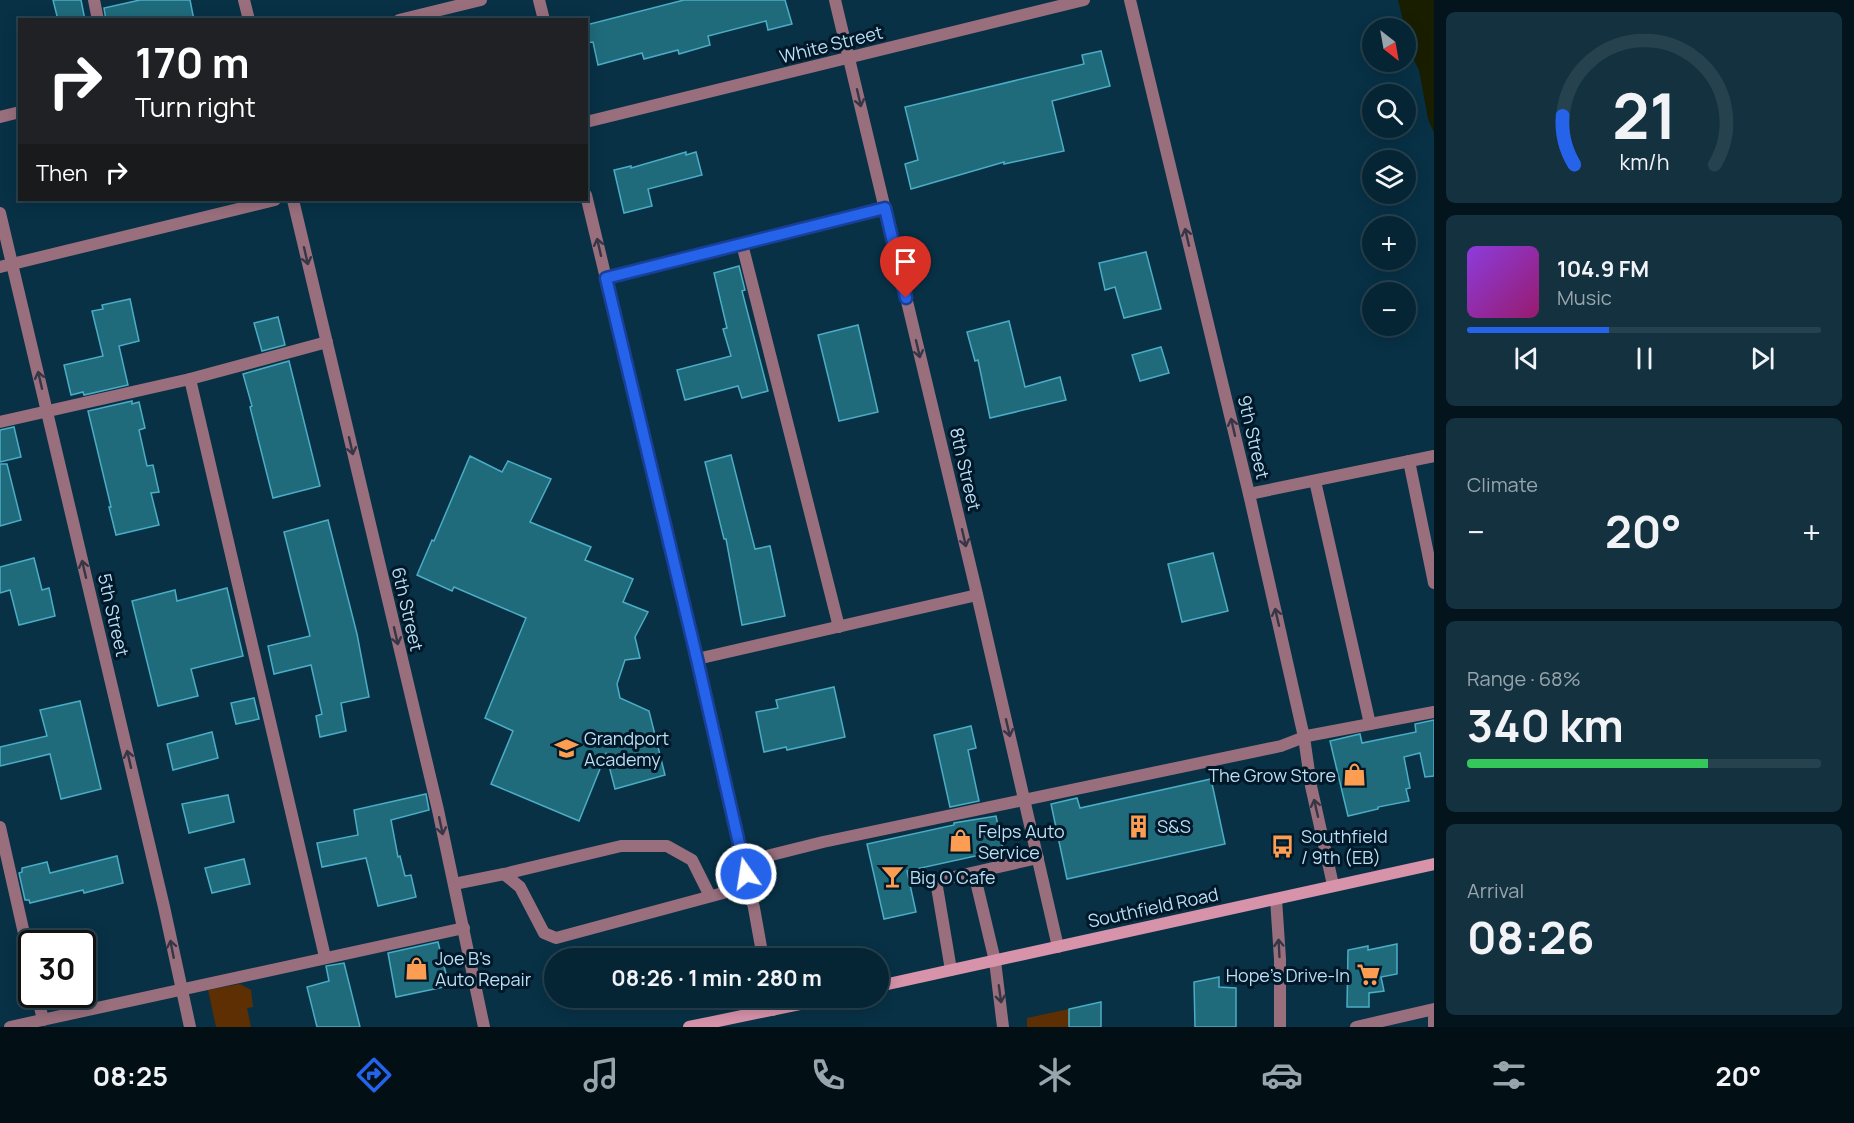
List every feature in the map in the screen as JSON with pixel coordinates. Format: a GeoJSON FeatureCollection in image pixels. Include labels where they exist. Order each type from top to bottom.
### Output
{"type":"FeatureCollection","features":[{"type":"Feature","properties":{"kind":"main road","name":"Southfield Road"},"geometry":{"type":"LineString","coordinates":[[889,984],[1434,864]]}},
{"type":"Feature","properties":{"kind":"main road"},"geometry":{"type":"LineString","coordinates":[[689,1027],[744,1022],[766,1008]]}},
{"type":"Feature","properties":{"kind":"street"},"geometry":{"type":"LineString","coordinates":[[94,0],[98,18]]}},
{"type":"Feature","properties":{"kind":"street"},"geometry":{"type":"LineString","coordinates":[[244,0],[248,18]]}},
{"type":"Feature","properties":{"kind":"street"},"geometry":{"type":"LineString","coordinates":[[407,18],[481,0]]}},
{"type":"Feature","properties":{"kind":"street"},"geometry":{"type":"LineString","coordinates":[[539,0],[544,18]]}},
{"type":"Feature","properties":{"kind":"street","name":"8th Street"},"geometry":{"type":"LineString","coordinates":[[835,0],[977,595],[1058,947]]}},
{"type":"Feature","properties":{"kind":"street","name":"White Street"},"geometry":{"type":"LineString","coordinates":[[588,122],[1084,0]]}},
{"type":"Feature","properties":{"kind":"street","name":"9th Street"},"geometry":{"type":"LineString","coordinates":[[1130,0],[1249,494],[1304,737],[1311,786],[1333,885]]}},
{"type":"Feature","properties":{"kind":"street"},"geometry":{"type":"LineString","coordinates":[[0,117],[18,112]]}},
{"type":"Feature","properties":{"kind":"street"},"geometry":{"type":"LineString","coordinates":[[6,265],[271,201]]}},
{"type":"Feature","properties":{"kind":"street","name":"6th Street"},"geometry":{"type":"LineString","coordinates":[[293,201],[454,884],[484,1027]]}},
{"type":"Feature","properties":{"kind":"street"},"geometry":{"type":"LineString","coordinates":[[587,201],[697,659],[761,948]]}},
{"type":"Feature","properties":{"kind":"street"},"geometry":{"type":"LineString","coordinates":[[606,278],[885,208]]}},
{"type":"Feature","properties":{"kind":"street","name":"5th Street"},"geometry":{"type":"LineString","coordinates":[[0,213],[6,265],[47,411],[164,907],[190,1027]]}},
{"type":"Feature","properties":{"kind":"street"},"geometry":{"type":"LineString","coordinates":[[742,244],[839,627]]}},
{"type":"Feature","properties":{"kind":"street"},"geometry":{"type":"LineString","coordinates":[[0,422],[190,379],[327,342]]}},
{"type":"Feature","properties":{"kind":"street"},"geometry":{"type":"LineString","coordinates":[[190,379],[325,957]]}},
{"type":"Feature","properties":{"kind":"street"},"geometry":{"type":"LineString","coordinates":[[1249,494],[1434,456]]}},
{"type":"Feature","properties":{"kind":"street"},"geometry":{"type":"LineString","coordinates":[[1409,461],[1434,583]]}},
{"type":"Feature","properties":{"kind":"street"},"geometry":{"type":"LineString","coordinates":[[1315,481],[1370,724]]}},
{"type":"Feature","properties":{"kind":"street"},"geometry":{"type":"LineString","coordinates":[[697,659],[977,595]]}},
{"type":"Feature","properties":{"kind":"street"},"geometry":{"type":"LineString","coordinates":[[743,862],[823,842],[1281,746],[1304,737],[1434,712]]}},
{"type":"Feature","properties":{"kind":"street"},"geometry":{"type":"LineString","coordinates":[[0,827],[23,930]]}},
{"type":"Feature","properties":{"kind":"street"},"geometry":{"type":"LineString","coordinates":[[454,884],[621,846],[667,846],[692,860],[711,896]]}},
{"type":"Feature","properties":{"kind":"street"},"geometry":{"type":"LineString","coordinates":[[951,970],[936,881],[1038,858]]}},
{"type":"Feature","properties":{"kind":"street"},"geometry":{"type":"LineString","coordinates":[[504,873],[520,887],[544,933],[556,938],[749,886]]}},
{"type":"Feature","properties":{"kind":"street"},"geometry":{"type":"LineString","coordinates":[[974,873],[995,961],[1003,1027]]}},
{"type":"Feature","properties":{"kind":"street"},"geometry":{"type":"LineString","coordinates":[[1276,899],[1280,959],[1280,1027]]}},
{"type":"Feature","properties":{"kind":"street"},"geometry":{"type":"LineString","coordinates":[[10,1027],[464,928]]}},
{"type":"Feature","properties":{"kind":"street"},"geometry":{"type":"LineString","coordinates":[[40,1008],[43,1020]]}},
{"type":"Feature","properties":{"kind":"street"},"geometry":{"type":"LineString","coordinates":[[1356,1027],[1434,1009]]}},
{"type":"Feature","properties":{"kind":"street"},"geometry":{"type":"LineString","coordinates":[[1434,1018],[1434,1027]]}},
{"type":"Feature","properties":{"kind":"shaded area"},"geometry":{"type":"Polygon","coordinates":[[[1398,0],[1434,0],[1434,133],[1428,119],[1416,64],[1416,18],[1402,18],[1398,0]]]}},
{"type":"Feature","properties":{"kind":"shaded area"},"geometry":{"type":"Polygon","coordinates":[[[240,984],[251,990],[253,1007],[247,1008],[251,1027],[216,1027],[208,990],[240,984]]]}},
{"type":"Feature","properties":{"kind":"shaded area"},"geometry":{"type":"Polygon","coordinates":[[[1069,1009],[1069,1027],[1027,1027],[1027,1018],[1069,1009]]]}},
{"type":"Feature","properties":{"kind":"building"},"geometry":{"type":"Polygon","coordinates":[[[53,0],[81,0],[85,18],[58,18],[53,0]]]}},
{"type":"Feature","properties":{"kind":"building"},"geometry":{"type":"Polygon","coordinates":[[[140,0],[190,0],[194,18],[106,18],[104,8],[140,0]]]}},
{"type":"Feature","properties":{"kind":"building"},"geometry":{"type":"Polygon","coordinates":[[[684,0],[785,0],[792,24],[768,30],[766,21],[708,36],[710,45],[679,54],[678,50],[644,59],[642,53],[598,65],[593,42],[588,43],[588,24],[684,0]]]}},
{"type":"Feature","properties":{"kind":"building"},"geometry":{"type":"Polygon","coordinates":[[[1101,51],[1110,86],[1052,101],[1064,151],[1004,164],[1004,162],[911,189],[905,164],[918,160],[905,107],[1084,64],[1082,55],[1101,51]]]}},
{"type":"Feature","properties":{"kind":"building"},"geometry":{"type":"Polygon","coordinates":[[[686,152],[686,155],[696,152],[702,175],[648,189],[652,206],[624,213],[614,170],[631,166],[631,168],[686,152]]]}},
{"type":"Feature","properties":{"kind":"building"},"geometry":{"type":"Polygon","coordinates":[[[1146,252],[1161,309],[1124,318],[1115,287],[1105,290],[1099,263],[1146,252]]]}},
{"type":"Feature","properties":{"kind":"building"},"geometry":{"type":"Polygon","coordinates":[[[739,266],[745,290],[742,291],[768,391],[742,398],[738,386],[685,400],[677,370],[731,356],[723,329],[727,328],[714,273],[739,266]]]}},
{"type":"Feature","properties":{"kind":"building"},"geometry":{"type":"Polygon","coordinates":[[[130,299],[139,341],[119,346],[128,385],[84,395],[83,392],[71,395],[64,365],[103,356],[92,311],[103,309],[102,305],[130,299]]]}},
{"type":"Feature","properties":{"kind":"building"},"geometry":{"type":"Polygon","coordinates":[[[278,317],[285,345],[262,351],[254,323],[278,317]]]}},
{"type":"Feature","properties":{"kind":"building"},"geometry":{"type":"Polygon","coordinates":[[[1009,321],[1025,387],[1060,377],[1066,400],[990,418],[978,360],[975,361],[967,332],[1009,321]]]}},
{"type":"Feature","properties":{"kind":"building"},"geometry":{"type":"Polygon","coordinates":[[[858,325],[878,412],[839,421],[818,335],[858,325]]]}},
{"type":"Feature","properties":{"kind":"building"},"geometry":{"type":"Polygon","coordinates":[[[1161,347],[1169,373],[1140,381],[1132,355],[1161,347]]]}},
{"type":"Feature","properties":{"kind":"building"},"geometry":{"type":"Polygon","coordinates":[[[289,361],[320,486],[273,498],[243,374],[289,361]]]}},
{"type":"Feature","properties":{"kind":"building"},"geometry":{"type":"Polygon","coordinates":[[[132,401],[132,404],[139,402],[145,428],[139,430],[147,466],[153,465],[159,492],[151,493],[159,525],[116,535],[88,411],[132,401]]]}},
{"type":"Feature","properties":{"kind":"building"},"geometry":{"type":"Polygon","coordinates":[[[14,427],[21,457],[0,462],[0,430],[14,427]]]}},
{"type":"Feature","properties":{"kind":"building"},"geometry":{"type":"Polygon","coordinates":[[[731,455],[755,549],[770,546],[785,616],[742,625],[726,539],[724,539],[705,462],[731,455]]]}},
{"type":"Feature","properties":{"kind":"building"},"geometry":{"type":"Polygon","coordinates":[[[470,456],[502,472],[508,461],[551,479],[530,522],[591,547],[585,560],[633,579],[623,602],[648,612],[635,637],[640,658],[625,660],[617,684],[620,698],[649,711],[665,775],[615,789],[606,754],[579,821],[491,784],[513,731],[485,718],[526,618],[454,587],[452,591],[417,575],[470,456]]]}},
{"type":"Feature","properties":{"kind":"building"},"geometry":{"type":"Polygon","coordinates":[[[0,464],[7,464],[21,520],[0,526],[0,464]]]}},
{"type":"Feature","properties":{"kind":"building"},"geometry":{"type":"Polygon","coordinates":[[[328,520],[357,634],[369,697],[341,703],[346,731],[320,737],[316,716],[322,714],[311,665],[274,674],[268,646],[310,636],[284,532],[328,520]]]}},
{"type":"Feature","properties":{"kind":"building"},"geometry":{"type":"Polygon","coordinates":[[[1213,553],[1228,611],[1182,622],[1168,564],[1213,553]]]}},
{"type":"Feature","properties":{"kind":"building"},"geometry":{"type":"Polygon","coordinates":[[[34,558],[42,590],[49,588],[55,616],[19,625],[10,590],[0,593],[0,567],[34,558]]]}},
{"type":"Feature","properties":{"kind":"building"},"geometry":{"type":"Polygon","coordinates":[[[227,588],[243,656],[191,669],[198,696],[158,706],[132,601],[175,590],[177,601],[227,588]]]}},
{"type":"Feature","properties":{"kind":"building"},"geometry":{"type":"Polygon","coordinates":[[[834,687],[845,737],[787,750],[786,747],[764,752],[756,712],[778,708],[776,700],[834,687]]]}},
{"type":"Feature","properties":{"kind":"building"},"geometry":{"type":"Polygon","coordinates":[[[254,698],[259,719],[236,724],[231,703],[254,698]]]}},
{"type":"Feature","properties":{"kind":"building"},"geometry":{"type":"Polygon","coordinates":[[[80,701],[101,789],[61,799],[50,754],[0,766],[0,747],[47,736],[40,710],[80,701]]]}},
{"type":"Feature","properties":{"kind":"building"},"geometry":{"type":"Polygon","coordinates":[[[1434,720],[1434,776],[1425,777],[1420,753],[1404,757],[1410,788],[1406,789],[1409,801],[1348,816],[1330,741],[1360,734],[1362,743],[1416,732],[1415,724],[1434,720]]]}},
{"type":"Feature","properties":{"kind":"building"},"geometry":{"type":"Polygon","coordinates":[[[971,726],[976,748],[968,750],[979,801],[950,807],[934,735],[971,726]]]}},
{"type":"Feature","properties":{"kind":"building"},"geometry":{"type":"Polygon","coordinates":[[[212,732],[218,758],[173,770],[167,744],[212,732]]]}},
{"type":"Feature","properties":{"kind":"building","name":"S&S"},"geometry":{"type":"Polygon","coordinates":[[[1211,779],[1225,844],[1067,879],[1051,804],[1077,798],[1080,808],[1211,779]]]}},
{"type":"Feature","properties":{"kind":"building"},"geometry":{"type":"Polygon","coordinates":[[[426,794],[429,810],[391,820],[398,857],[400,856],[405,876],[411,875],[416,897],[378,906],[366,858],[322,867],[317,843],[358,835],[354,810],[426,794]]]}},
{"type":"Feature","properties":{"kind":"building"},"geometry":{"type":"Polygon","coordinates":[[[228,795],[234,822],[189,833],[182,804],[228,795]]]}},
{"type":"Feature","properties":{"kind":"building"},"geometry":{"type":"Polygon","coordinates":[[[996,816],[1003,850],[907,871],[916,912],[884,919],[867,844],[954,825],[954,823],[996,816]]]}},
{"type":"Feature","properties":{"kind":"building"},"geometry":{"type":"Polygon","coordinates":[[[117,856],[123,883],[30,903],[29,900],[25,900],[19,873],[22,872],[22,868],[47,862],[50,873],[117,856]]]}},
{"type":"Feature","properties":{"kind":"building"},"geometry":{"type":"Polygon","coordinates":[[[244,859],[250,884],[212,893],[205,868],[244,859]]]}},
{"type":"Feature","properties":{"kind":"building","name":"Joe B's Auto Repair"},"geometry":{"type":"Polygon","coordinates":[[[438,942],[449,986],[396,997],[388,953],[438,942]]]}},
{"type":"Feature","properties":{"kind":"building","name":"Hope's Drive-In"},"geometry":{"type":"Polygon","coordinates":[[[1397,944],[1397,974],[1381,977],[1384,991],[1369,993],[1369,1007],[1347,1007],[1348,950],[1368,946],[1368,950],[1397,944]]]}},
{"type":"Feature","properties":{"kind":"building"},"geometry":{"type":"Polygon","coordinates":[[[344,963],[360,1027],[317,1027],[307,987],[329,981],[326,966],[344,963]]]}},
{"type":"Feature","properties":{"kind":"building"},"geometry":{"type":"Polygon","coordinates":[[[1219,977],[1219,987],[1236,988],[1236,1027],[1195,1027],[1194,982],[1219,977]]]}},
{"type":"Feature","properties":{"kind":"building"},"geometry":{"type":"Polygon","coordinates":[[[1101,1002],[1101,1027],[1069,1027],[1069,1009],[1101,1002]]]}},
{"type":"Feature","properties":{"kind":"place","name":"Grandport Academy"},"geometry":{"type":"Point","coordinates":[566,748]}},
{"type":"Feature","properties":{"kind":"place","name":"The Grow Store"},"geometry":{"type":"Point","coordinates":[1354,775]}},
{"type":"Feature","properties":{"kind":"place","name":"S&S"},"geometry":{"type":"Point","coordinates":[1139,826]}},
{"type":"Feature","properties":{"kind":"place","name":"Felps Auto Service"},"geometry":{"type":"Point","coordinates":[960,841]}},
{"type":"Feature","properties":{"kind":"place","name":"Southfield / 9th (EB)"},"geometry":{"type":"Point","coordinates":[1283,846]}},
{"type":"Feature","properties":{"kind":"place","name":"Big O Cafe"},"geometry":{"type":"Point","coordinates":[892,877]}},
{"type":"Feature","properties":{"kind":"place","name":"Joe B's Auto Repair"},"geometry":{"type":"Point","coordinates":[417,968]}},
{"type":"Feature","properties":{"kind":"place","name":"Hope's Drive-In"},"geometry":{"type":"Point","coordinates":[1368,975]}},
{"type":"Feature","properties":{"kind":"route"},"geometry":{"type":"LineString","coordinates":[[746,874],[606,278],[885,208],[906,298]]}}]}
